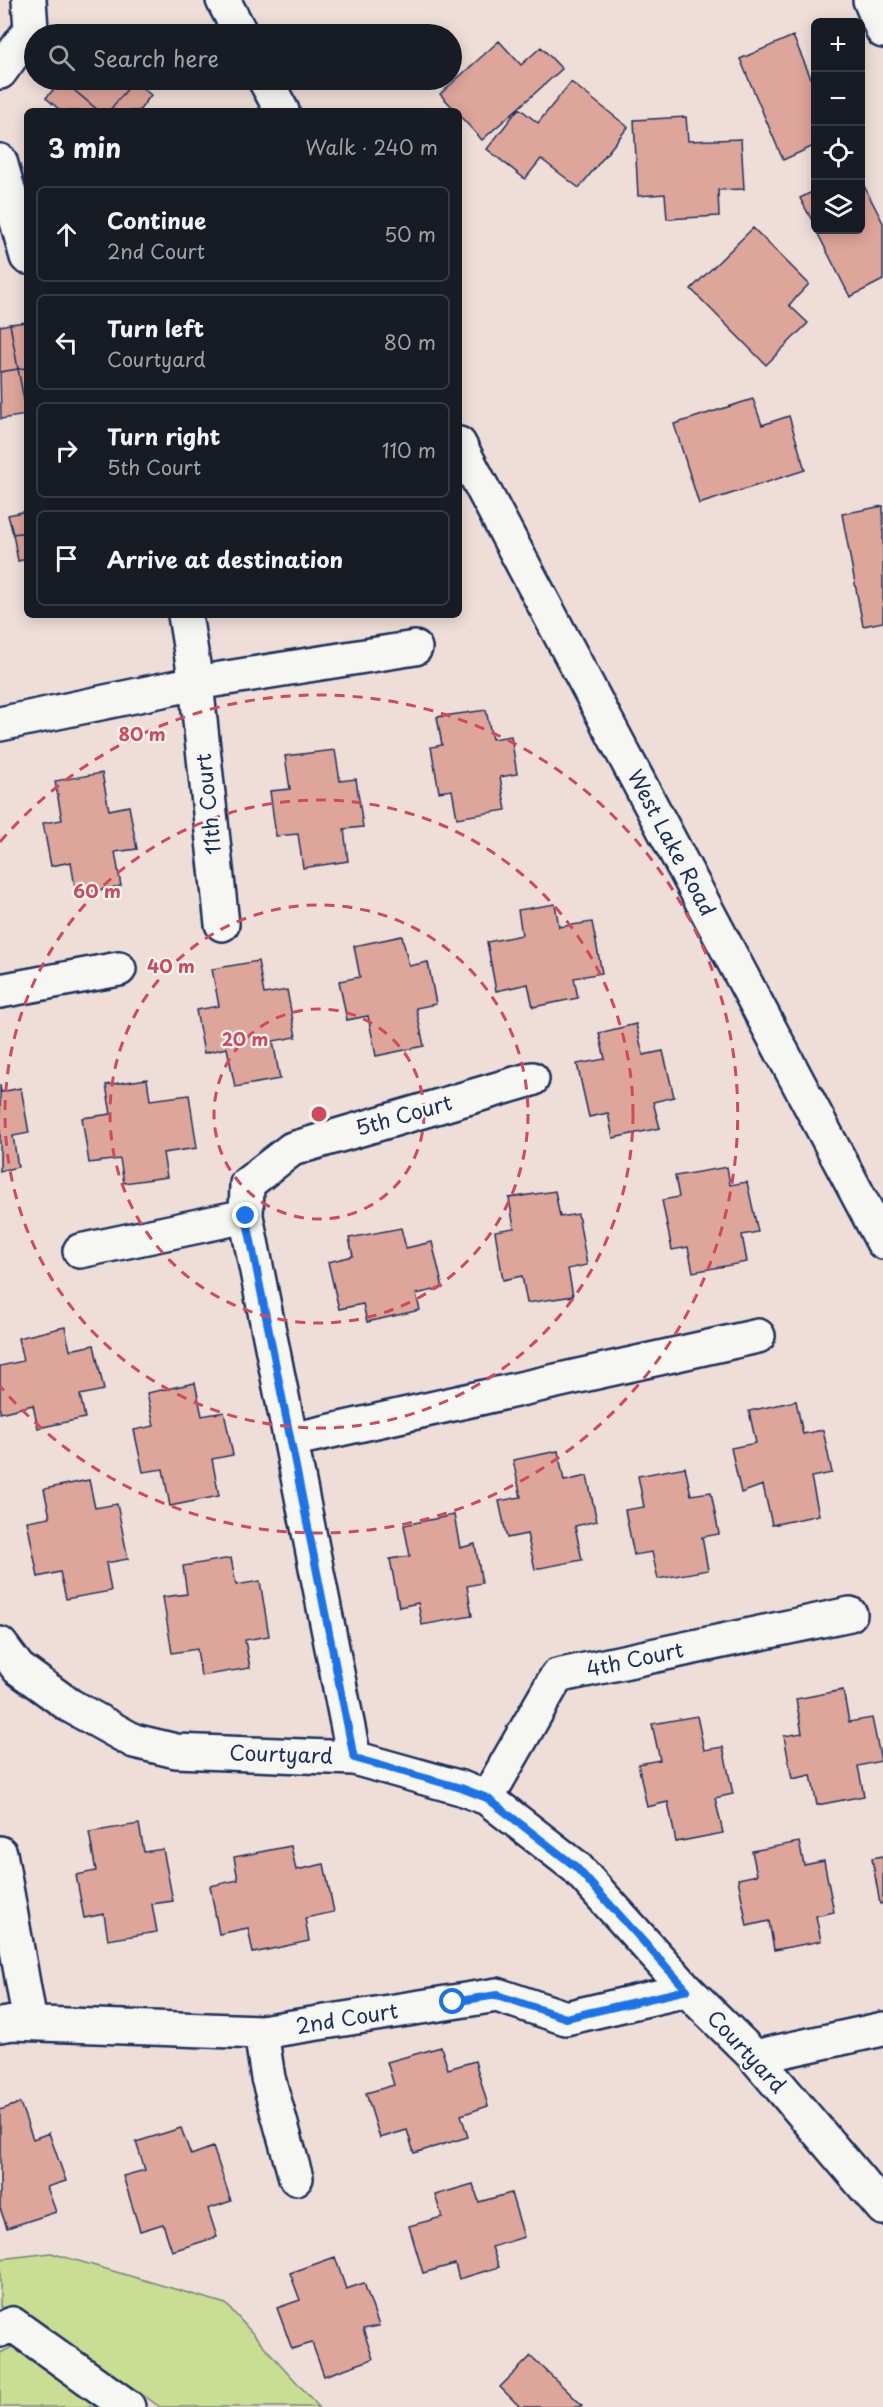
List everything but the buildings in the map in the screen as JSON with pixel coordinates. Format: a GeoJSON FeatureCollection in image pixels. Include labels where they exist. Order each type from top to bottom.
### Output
{"type":"FeatureCollection","features":[{"type":"Feature","properties":{"kind":"street"},"geometry":{"type":"LineString","coordinates":[[28,0],[30,24]]}},
{"type":"Feature","properties":{"kind":"street"},"geometry":{"type":"LineString","coordinates":[[223,0],[236,24]]}},
{"type":"Feature","properties":{"kind":"street"},"geometry":{"type":"LineString","coordinates":[[870,0],[883,31]]}},
{"type":"Feature","properties":{"kind":"street"},"geometry":{"type":"LineString","coordinates":[[0,72],[24,39]]}},
{"type":"Feature","properties":{"kind":"street"},"geometry":{"type":"LineString","coordinates":[[270,90],[280,108]]}},
{"type":"Feature","properties":{"kind":"street"},"geometry":{"type":"LineString","coordinates":[[0,161],[24,246]]}},
{"type":"Feature","properties":{"kind":"street","name":"West Lake Road"},"geometry":{"type":"LineString","coordinates":[[462,450],[883,1242]]}},
{"type":"Feature","properties":{"kind":"street","name":"11th Court"},"geometry":{"type":"LineString","coordinates":[[185,618],[196,683],[222,924]]}},
{"type":"Feature","properties":{"kind":"street"},"geometry":{"type":"LineString","coordinates":[[0,724],[196,683],[415,648]]}},
{"type":"Feature","properties":{"kind":"street"},"geometry":{"type":"LineString","coordinates":[[0,991],[119,969]]}},
{"type":"Feature","properties":{"kind":"street","name":"5th Court"},"geometry":{"type":"LineString","coordinates":[[354,1758],[246,1216],[247,1184],[292,1149],[532,1079]]}},
{"type":"Feature","properties":{"kind":"street"},"geometry":{"type":"LineString","coordinates":[[80,1251],[246,1216]]}},
{"type":"Feature","properties":{"kind":"street"},"geometry":{"type":"LineString","coordinates":[[291,1440],[759,1336]]}},
{"type":"Feature","properties":{"kind":"street","name":"4th Court"},"geometry":{"type":"LineString","coordinates":[[487,1798],[557,1676],[850,1614]]}},
{"type":"Feature","properties":{"kind":"street","name":"Courtyard"},"geometry":{"type":"LineString","coordinates":[[0,1644],[18,1668],[69,1705],[134,1741],[176,1751],[354,1758],[461,1788],[487,1798],[576,1867],[687,1990],[755,2057],[883,2208]]}},
{"type":"Feature","properties":{"kind":"street"},"geometry":{"type":"LineString","coordinates":[[0,1853],[15,2024]]}},
{"type":"Feature","properties":{"kind":"street","name":"2nd Court"},"geometry":{"type":"LineString","coordinates":[[15,2024],[261,2032],[497,1995],[566,2018],[687,1990]]}},
{"type":"Feature","properties":{"kind":"street"},"geometry":{"type":"LineString","coordinates":[[755,2057],[883,2029]]}},
{"type":"Feature","properties":{"kind":"street"},"geometry":{"type":"LineString","coordinates":[[261,2032],[268,2078],[296,2178]]}},
{"type":"Feature","properties":{"kind":"street"},"geometry":{"type":"LineString","coordinates":[[0,2330],[12,2324],[128,2407]]}},
{"type":"Feature","properties":{"kind":"green space"},"geometry":{"type":"Polygon","coordinates":[[[51,2253],[226,2304],[319,2407],[160,2407],[21,2308],[0,2307],[0,2259],[51,2253]]]}},
{"type":"Feature","properties":{"kind":"green space"},"geometry":{"type":"Polygon","coordinates":[[[12,2347],[97,2407],[0,2407],[0,2353],[12,2347]]]}},
{"type":"Feature","properties":{"kind":"route"},"geometry":{"type":"LineString","coordinates":[[246,1216],[354,1758],[461,1788],[487,1798],[576,1867],[687,1990],[566,2018],[497,1995],[453,2002]]}}]}
